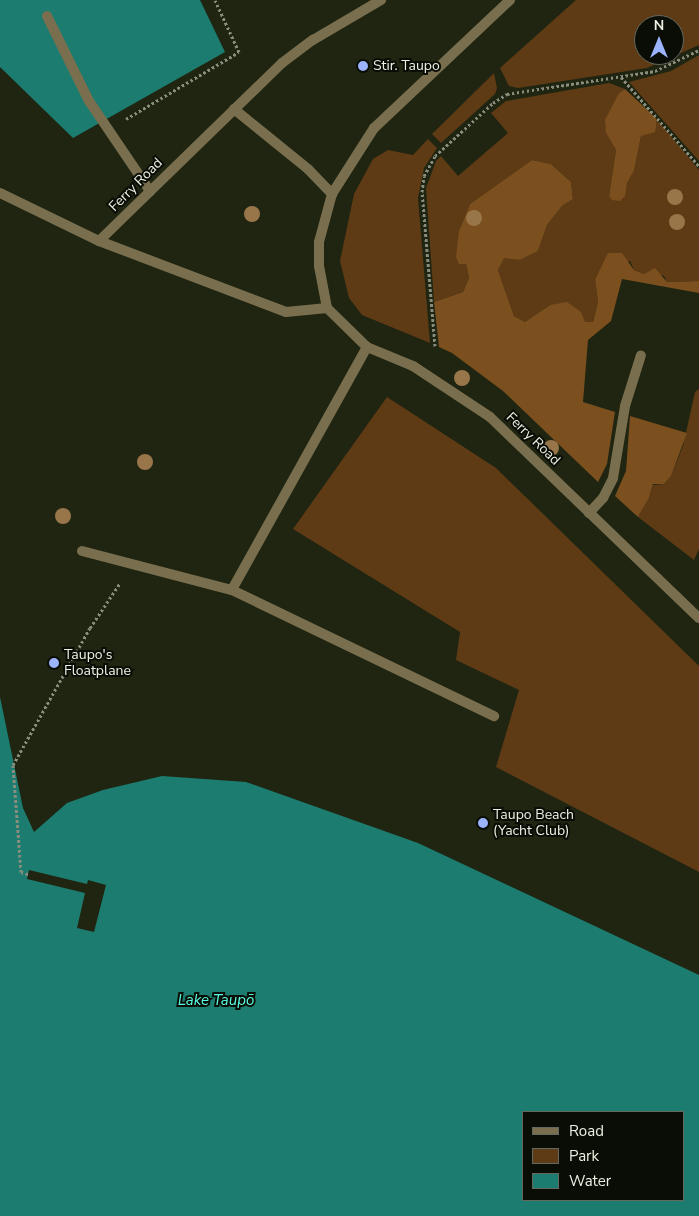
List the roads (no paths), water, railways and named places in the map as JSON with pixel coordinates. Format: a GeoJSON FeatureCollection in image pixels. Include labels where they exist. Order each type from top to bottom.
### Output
{"type":"FeatureCollection","features":[{"type":"Feature","properties":{"kind":"street","name":"Ferry Road"},"geometry":{"type":"LineString","coordinates":[[99,241],[282,63],[313,40],[381,0]]}},
{"type":"Feature","properties":{"kind":"street"},"geometry":{"type":"LineString","coordinates":[[0,193],[99,241],[286,312],[327,308],[318,266],[319,242],[332,194],[374,128],[510,0]]}},
{"type":"Feature","properties":{"kind":"street"},"geometry":{"type":"LineString","coordinates":[[47,16],[89,101],[150,191]]}},
{"type":"Feature","properties":{"kind":"street"},"geometry":{"type":"LineString","coordinates":[[234,109],[308,169],[332,194]]}},
{"type":"Feature","properties":{"kind":"street","name":"Ferry Road"},"geometry":{"type":"LineString","coordinates":[[327,308],[367,347],[412,366],[465,398],[490,416],[589,514],[699,618]]}},
{"type":"Feature","properties":{"kind":"street"},"geometry":{"type":"LineString","coordinates":[[232,590],[367,347]]}},
{"type":"Feature","properties":{"kind":"street"},"geometry":{"type":"LineString","coordinates":[[589,514],[603,498],[613,478],[625,406],[641,356]]}},
{"type":"Feature","properties":{"kind":"street"},"geometry":{"type":"LineString","coordinates":[[82,551],[232,590],[494,716]]}},
{"type":"Feature","properties":{"kind":"water"},"geometry":{"type":"Polygon","coordinates":[[[0,0],[200,0],[225,52],[73,138],[0,67],[0,0]]]}},
{"type":"Feature","properties":{"kind":"water","name":"Lake Taupō"},"geometry":{"type":"Polygon","coordinates":[[[0,697],[23,808],[34,832],[67,803],[103,790],[162,776],[246,782],[418,843],[699,975],[699,1216],[0,1216],[0,697]]]}},
{"type":"Feature","properties":{"kind":"place","name":"Stir. Taupo"},"geometry":{"type":"Point","coordinates":[363,66]}},
{"type":"Feature","properties":{"kind":"place","name":"Taupo's Floatplane"},"geometry":{"type":"Point","coordinates":[54,663]}},
{"type":"Feature","properties":{"kind":"place","name":"Taupo Beach (Yacht Club)"},"geometry":{"type":"Point","coordinates":[483,823]}}]}
